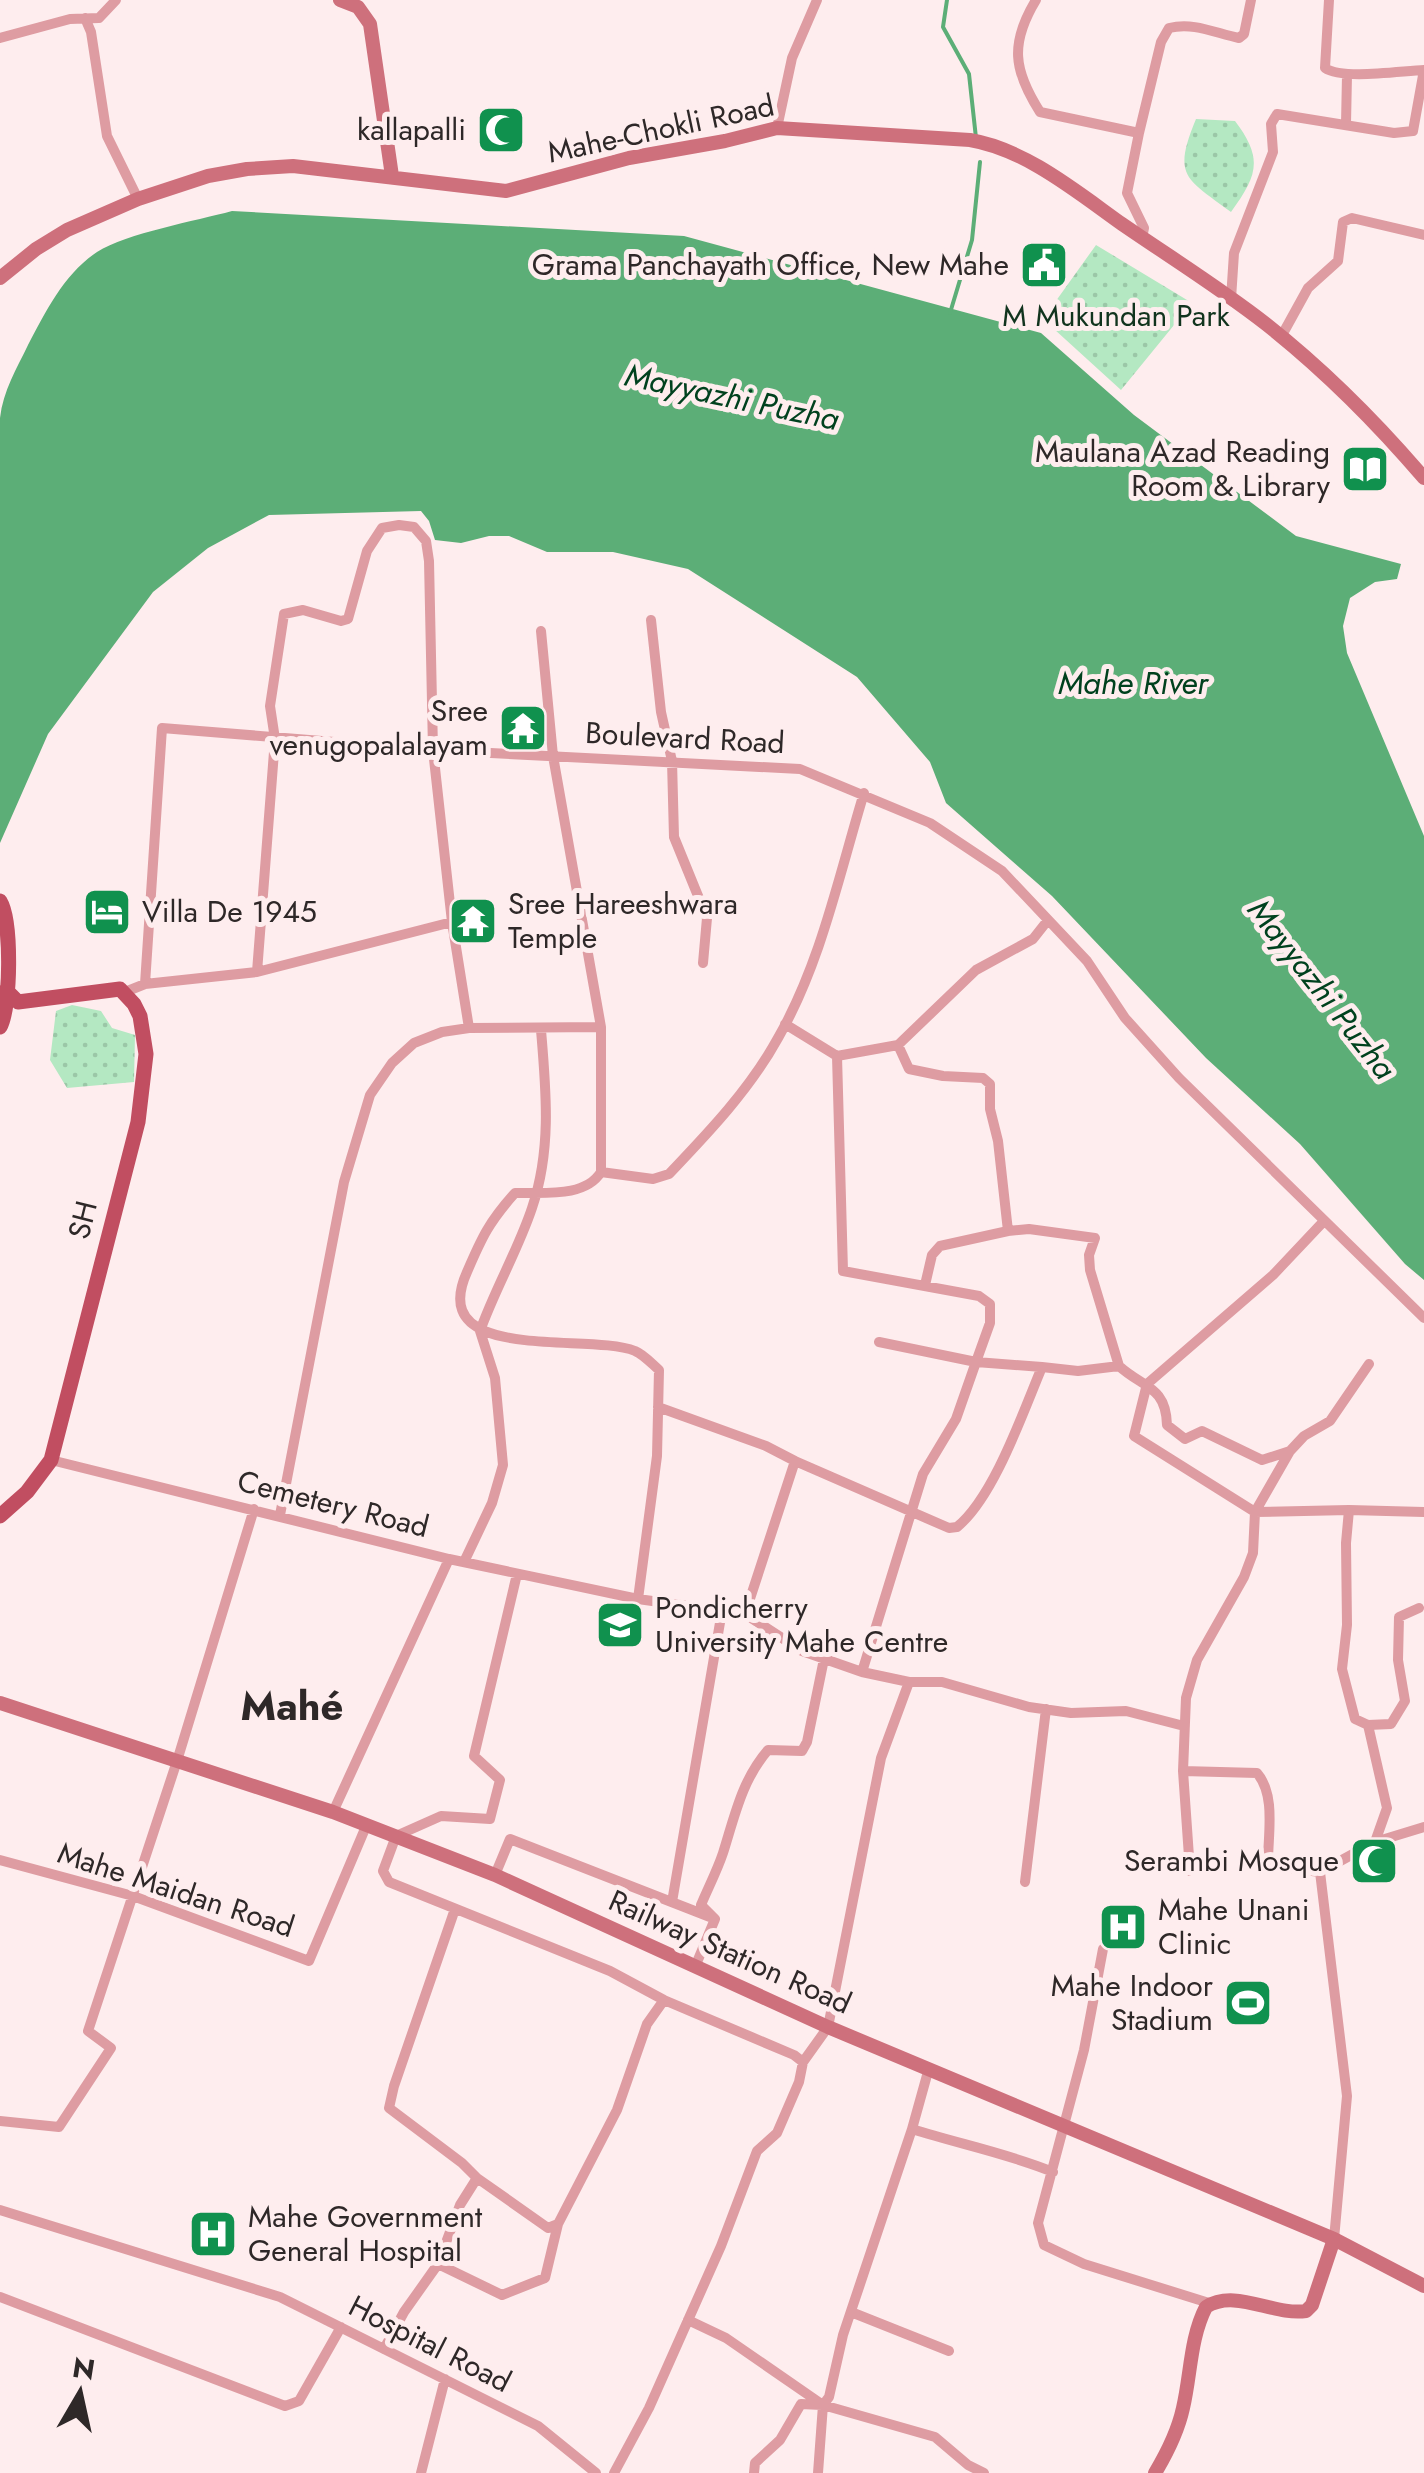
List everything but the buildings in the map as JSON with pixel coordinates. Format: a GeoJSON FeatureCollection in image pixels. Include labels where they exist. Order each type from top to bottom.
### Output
{"type":"FeatureCollection","features":[{"type":"Feature","properties":{"kind":"main road"},"geometry":{"type":"LineString","coordinates":[[0,901],[6,990],[1,1026]]}},
{"type":"Feature","properties":{"kind":"main road"},"geometry":{"type":"LineString","coordinates":[[6,990],[18,1002],[56,1000],[111,988],[126,992]]}},
{"type":"Feature","properties":{"kind":"main road","name":"SH"},"geometry":{"type":"LineString","coordinates":[[0,1516],[26,1492],[51,1460],[138,1122],[146,1054],[140,1016],[126,992]]}},
{"type":"Feature","properties":{"kind":"main road"},"geometry":{"type":"LineString","coordinates":[[1,1026],[56,1000]]}},
{"type":"Feature","properties":{"kind":"street"},"geometry":{"type":"LineString","coordinates":[[0,38],[99,18],[116,0]]}},
{"type":"Feature","properties":{"kind":"street"},"geometry":{"type":"LineString","coordinates":[[340,0],[358,7],[370,24],[392,176]]}},
{"type":"Feature","properties":{"kind":"street"},"geometry":{"type":"LineString","coordinates":[[776,128],[792,58],[817,0]]}},
{"type":"Feature","properties":{"kind":"street"},"geometry":{"type":"LineString","coordinates":[[1036,0],[1026,16],[1015,50],[1026,91],[1040,112],[1139,133]]}},
{"type":"Feature","properties":{"kind":"street"},"geometry":{"type":"LineString","coordinates":[[1142,238],[1144,228],[1126,193],[1164,33],[1184,25],[1239,38],[1244,34],[1250,0]]}},
{"type":"Feature","properties":{"kind":"street"},"geometry":{"type":"LineString","coordinates":[[1231,299],[1234,253],[1273,152],[1271,124],[1277,114],[1394,133],[1419,130],[1424,70],[1346,75],[1325,68],[1329,0]]}},
{"type":"Feature","properties":{"kind":"street"},"geometry":{"type":"LineString","coordinates":[[85,18],[92,32],[107,136],[138,199]]}},
{"type":"Feature","properties":{"kind":"street"},"geometry":{"type":"LineString","coordinates":[[1346,75],[1346,124]]}},
{"type":"Feature","properties":{"kind":"street","name":"Mahe-Chokli Road"},"geometry":{"type":"LineString","coordinates":[[0,278],[68,230],[138,199],[208,176],[247,169],[292,166],[506,191],[629,158],[776,128],[970,140],[994,144],[1049,175],[1231,299],[1281,337],[1400,450],[1424,478]]}},
{"type":"Feature","properties":{"kind":"street"},"geometry":{"type":"LineString","coordinates":[[1281,337],[1308,288],[1338,261],[1343,222],[1352,218],[1424,235]]}},
{"type":"Feature","properties":{"kind":"street"},"geometry":{"type":"LineString","coordinates":[[257,972],[275,739],[270,706],[284,614],[303,610],[340,621],[348,618],[367,551],[382,528],[399,524],[414,527],[426,541],[433,750],[452,922],[470,1028]]}},
{"type":"Feature","properties":{"kind":"street"},"geometry":{"type":"LineString","coordinates":[[650,620],[661,712],[672,761],[674,837],[707,918],[703,963]]}},
{"type":"Feature","properties":{"kind":"street"},"geometry":{"type":"LineString","coordinates":[[541,631],[553,756],[602,1027],[601,1172],[594,1183],[579,1190],[515,1194],[489,1222],[458,1300],[470,1323],[495,1336],[635,1351],[659,1370],[658,1456],[638,1599]]}},
{"type":"Feature","properties":{"kind":"street","name":"Boulevard Road"},"geometry":{"type":"LineString","coordinates":[[145,984],[162,728],[433,750],[800,769],[930,823],[1002,871],[1088,962],[1126,1018],[1179,1078],[1424,1318]]}},
{"type":"Feature","properties":{"kind":"street"},"geometry":{"type":"LineString","coordinates":[[601,1172],[654,1179],[669,1174],[740,1094],[784,1024],[813,964],[864,793]]}},
{"type":"Feature","properties":{"kind":"street"},"geometry":{"type":"LineString","coordinates":[[784,1024],[836,1056],[898,1045],[976,970],[1033,939],[1048,920]]}},
{"type":"Feature","properties":{"kind":"street"},"geometry":{"type":"LineString","coordinates":[[126,992],[145,984],[257,972],[452,922]]}},
{"type":"Feature","properties":{"kind":"street"},"geometry":{"type":"LineString","coordinates":[[280,1515],[344,1182],[370,1095],[392,1063],[414,1043],[442,1032],[470,1028],[602,1027]]}},
{"type":"Feature","properties":{"kind":"street"},"geometry":{"type":"LineString","coordinates":[[464,1562],[492,1504],[503,1466],[495,1378],[480,1330],[533,1207],[544,1164],[547,1130],[541,1030]]}},
{"type":"Feature","properties":{"kind":"street"},"geometry":{"type":"LineString","coordinates":[[898,1045],[909,1068],[943,1076],[983,1078],[990,1084],[990,1109],[1008,1231]]}},
{"type":"Feature","properties":{"kind":"street"},"geometry":{"type":"LineString","coordinates":[[836,1056],[843,1271],[979,1296],[990,1304],[990,1323],[956,1419],[931,1457],[909,1510],[862,1672]]}},
{"type":"Feature","properties":{"kind":"street"},"geometry":{"type":"LineString","coordinates":[[1324,1221],[1273,1275],[1147,1384],[1134,1436],[1254,1512],[1424,1512]]}},
{"type":"Feature","properties":{"kind":"street"},"geometry":{"type":"LineString","coordinates":[[925,1285],[932,1255],[940,1246],[1008,1231],[1094,1238],[1090,1270],[1120,1366],[1147,1384],[1166,1407],[1167,1426],[1185,1439],[1202,1430],[1262,1460],[1290,1451]]}},
{"type":"Feature","properties":{"kind":"street"},"geometry":{"type":"LineString","coordinates":[[879,1342],[976,1362],[1078,1371],[1120,1366]]}},
{"type":"Feature","properties":{"kind":"street"},"geometry":{"type":"LineString","coordinates":[[1190,1871],[1184,1726],[1186,1698],[1197,1660],[1244,1578],[1253,1553],[1254,1512],[1290,1451],[1304,1436],[1330,1422],[1369,1364]]}},
{"type":"Feature","properties":{"kind":"street"},"geometry":{"type":"LineString","coordinates":[[658,1407],[766,1446],[949,1528],[962,1523],[974,1509],[1004,1454],[1042,1367]]}},
{"type":"Feature","properties":{"kind":"street","name":"Cemetery Road"},"geometry":{"type":"LineString","coordinates":[[51,1460],[449,1559],[333,1812]]}},
{"type":"Feature","properties":{"kind":"street"},"geometry":{"type":"LineString","coordinates":[[744,1614],[795,1461]]}},
{"type":"Feature","properties":{"kind":"street"},"geometry":{"type":"LineString","coordinates":[[0,2121],[59,2127],[111,2048],[88,2031],[254,1509]]}},
{"type":"Feature","properties":{"kind":"street"},"geometry":{"type":"LineString","coordinates":[[1348,1510],[1347,1624],[1342,1670],[1355,1719],[1368,1725],[1391,1724],[1405,1701],[1398,1660],[1399,1617],[1419,1608]]}},
{"type":"Feature","properties":{"kind":"street"},"geometry":{"type":"LineString","coordinates":[[449,1559],[638,1599],[744,1614],[802,1651],[862,1672],[909,1682],[942,1682],[1046,1709],[1070,1713],[1126,1711],[1184,1726]]}},
{"type":"Feature","properties":{"kind":"street"},"geometry":{"type":"LineString","coordinates":[[517,1574],[474,1756],[500,1780],[490,1819],[441,1816],[396,1836],[383,1871],[389,1882],[610,1972],[803,2062]]}},
{"type":"Feature","properties":{"kind":"street"},"geometry":{"type":"LineString","coordinates":[[672,1902],[722,1611]]}},
{"type":"Feature","properties":{"kind":"street"},"geometry":{"type":"LineString","coordinates":[[715,1919],[701,1905],[722,1856],[735,1808],[752,1768],[768,1750],[802,1751],[824,1659]]}},
{"type":"Feature","properties":{"kind":"street"},"geometry":{"type":"LineString","coordinates":[[614,2473],[650,2408],[721,2246],[757,2151],[777,2133],[799,2082],[803,2062],[828,2027],[881,1758],[909,1682]]}},
{"type":"Feature","properties":{"kind":"street","name":"Railway Station Road"},"geometry":{"type":"LineString","coordinates":[[0,1703],[333,1812],[495,1876],[828,2027],[1334,2239],[1424,2286]]}},
{"type":"Feature","properties":{"kind":"street"},"geometry":{"type":"LineString","coordinates":[[1025,1882],[1046,1709]]}},
{"type":"Feature","properties":{"kind":"street"},"geometry":{"type":"LineString","coordinates":[[1368,1725],[1387,1808],[1375,1842]]}},
{"type":"Feature","properties":{"kind":"street"},"geometry":{"type":"LineString","coordinates":[[1184,1770],[1257,1774],[1265,1782],[1268,1862],[1279,1867],[1320,1872],[1375,1842],[1424,1827]]}},
{"type":"Feature","properties":{"kind":"street","name":"Mahe Maidan Road"},"geometry":{"type":"LineString","coordinates":[[0,1860],[133,1896],[309,1961],[367,1824]]}},
{"type":"Feature","properties":{"kind":"street"},"geometry":{"type":"LineString","coordinates":[[495,1876],[510,1839],[715,1919]]}},
{"type":"Feature","properties":{"kind":"street"},"geometry":{"type":"LineString","coordinates":[[1103,1949],[1084,2050],[1038,2223],[1044,2246],[1084,2264],[1209,2303],[1229,2301],[1306,2311],[1312,2305],[1334,2239],[1347,2096],[1320,1872]]}},
{"type":"Feature","properties":{"kind":"street"},"geometry":{"type":"LineString","coordinates":[[456,1909],[389,2108],[548,2228],[558,2224]]}},
{"type":"Feature","properties":{"kind":"street"},"geometry":{"type":"LineString","coordinates":[[695,1966],[715,1919]]}},
{"type":"Feature","properties":{"kind":"street"},"geometry":{"type":"LineString","coordinates":[[438,2264],[502,2295],[545,2278],[558,2224],[617,2110],[647,2024],[664,2000]]}},
{"type":"Feature","properties":{"kind":"street"},"geometry":{"type":"LineString","coordinates":[[818,2473],[823,2405],[829,2397],[851,2312],[929,2068]]}},
{"type":"Feature","properties":{"kind":"street"},"geometry":{"type":"LineString","coordinates":[[912,2129],[981,2150],[1010,2154],[1053,2172]]}},
{"type":"Feature","properties":{"kind":"street"},"geometry":{"type":"LineString","coordinates":[[384,2349],[438,2264],[460,2205],[477,2178]]}},
{"type":"Feature","properties":{"kind":"street","name":"Hospital Road"},"geometry":{"type":"LineString","coordinates":[[0,2210],[280,2297],[538,2426],[596,2473]]}},
{"type":"Feature","properties":{"kind":"street"},"geometry":{"type":"LineString","coordinates":[[0,2297],[285,2406],[299,2401],[342,2328]]}},
{"type":"Feature","properties":{"kind":"street"},"geometry":{"type":"LineString","coordinates":[[1155,2473],[1183,2411],[1194,2339],[1209,2303]]}},
{"type":"Feature","properties":{"kind":"street"},"geometry":{"type":"LineString","coordinates":[[851,2312],[949,2351]]}},
{"type":"Feature","properties":{"kind":"street"},"geometry":{"type":"LineString","coordinates":[[688,2320],[726,2338],[823,2405]]}},
{"type":"Feature","properties":{"kind":"street"},"geometry":{"type":"LineString","coordinates":[[421,2473],[445,2379]]}},
{"type":"Feature","properties":{"kind":"street"},"geometry":{"type":"LineString","coordinates":[[754,2473],[755,2462],[780,2440],[801,2404],[823,2405],[934,2437],[984,2473]]}},
{"type":"Feature","properties":{"kind":"green space"},"geometry":{"type":"Polygon","coordinates":[[[1196,119],[1235,121],[1250,146],[1254,167],[1247,188],[1231,212],[1188,174],[1185,153],[1196,119]]]}},
{"type":"Feature","properties":{"kind":"green space","name":"M Mukundan Park"},"geometry":{"type":"Polygon","coordinates":[[[1096,245],[1192,303],[1121,390],[1043,319],[1096,245]]]}},
{"type":"Feature","properties":{"kind":"green space"},"geometry":{"type":"Polygon","coordinates":[[[72,1005],[101,1011],[112,1028],[135,1035],[134,1082],[67,1088],[50,1060],[56,1011],[72,1005]]]}},
{"type":"Feature","properties":{"kind":"water","name":"Mahe River"},"geometry":{"type":"Polygon","coordinates":[[[232,211],[684,236],[1041,333],[1134,415],[1296,536],[1401,564],[1397,579],[1375,582],[1350,598],[1343,626],[1347,653],[1424,836],[1424,1280],[1405,1264],[1300,1144],[1206,1058],[1052,896],[946,803],[930,762],[857,677],[688,569],[613,552],[547,552],[509,536],[461,543],[435,540],[421,511],[269,515],[208,548],[153,592],[48,734],[0,843],[0,418],[7,389],[49,306],[85,261],[126,239],[232,211]]]}},
{"type":"Feature","properties":{"kind":"waterway"},"geometry":{"type":"LineString","coordinates":[[947,0],[943,27],[969,74],[976,138]]}},
{"type":"Feature","properties":{"kind":"waterway"},"geometry":{"type":"LineString","coordinates":[[950,313],[972,240],[980,162]]}},
{"type":"Feature","properties":{"kind":"place","name":"kallapalli"},"geometry":{"type":"Point","coordinates":[501,130]}},
{"type":"Feature","properties":{"kind":"place","name":"Grama Panchayath Office, New Mahe"},"geometry":{"type":"Point","coordinates":[1044,265]}},
{"type":"Feature","properties":{"kind":"place","name":"Maulana Azad Reading Room & Library"},"geometry":{"type":"Point","coordinates":[1365,469]}},
{"type":"Feature","properties":{"kind":"place","name":"Sree venugopalalayam"},"geometry":{"type":"Point","coordinates":[523,728]}},
{"type":"Feature","properties":{"kind":"place","name":"Villa De 1945"},"geometry":{"type":"Point","coordinates":[107,912]}},
{"type":"Feature","properties":{"kind":"place","name":"Sree Hareeshwara Temple"},"geometry":{"type":"Point","coordinates":[473,921]}},
{"type":"Feature","properties":{"kind":"place","name":"Pondicherry University Mahe Centre"},"geometry":{"type":"Point","coordinates":[620,1625]}},
{"type":"Feature","properties":{"kind":"place","name":"Serambi Mosque"},"geometry":{"type":"Point","coordinates":[1374,1861]}},
{"type":"Feature","properties":{"kind":"place","name":"Mahe Unani Clinic"},"geometry":{"type":"Point","coordinates":[1123,1927]}},
{"type":"Feature","properties":{"kind":"place","name":"Mahe Indoor Stadium"},"geometry":{"type":"Point","coordinates":[1248,2003]}},
{"type":"Feature","properties":{"kind":"place","name":"Mahe Government General Hospital"},"geometry":{"type":"Point","coordinates":[213,2234]}},
{"type":"Feature","properties":{"kind":"district","name":"Mahé"},"geometry":{"type":"Point","coordinates":[292,1706]}},
{"type":"Feature","properties":{"kind":"water label","name":"Mayyazhi Puzha"},"geometry":{"type":"Point","coordinates":[732,397]}},
{"type":"Feature","properties":{"kind":"water label","name":"Mayyazhi Puzha"},"geometry":{"type":"Point","coordinates":[1322,989]}}]}
